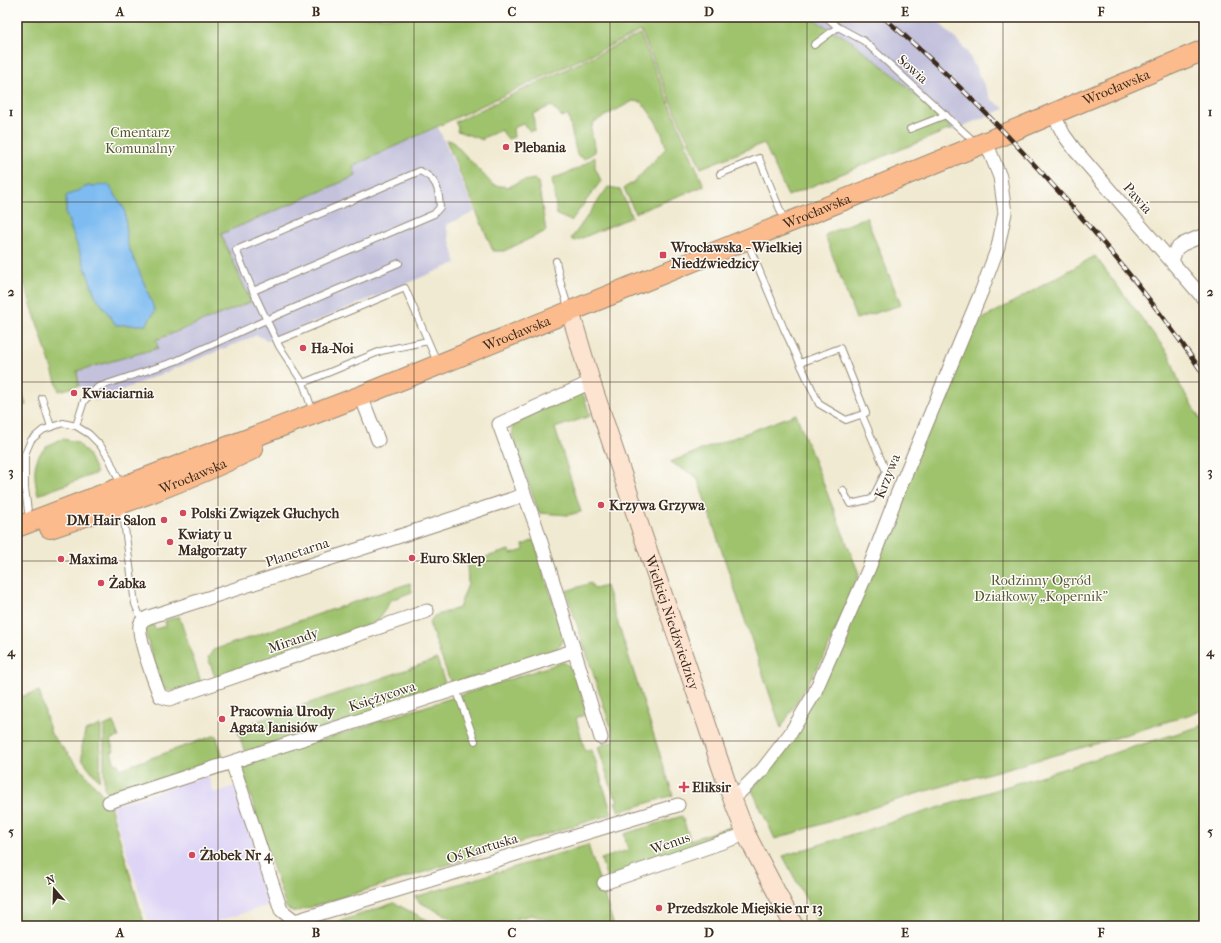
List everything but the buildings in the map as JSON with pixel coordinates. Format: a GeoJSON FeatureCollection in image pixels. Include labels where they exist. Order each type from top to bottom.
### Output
{"type":"FeatureCollection","features":[{"type":"Feature","properties":{"kind":"main road","name":"Wrocławska"},"geometry":{"type":"LineString","coordinates":[[122,495],[314,413],[361,396],[982,144],[1204,50]]}},
{"type":"Feature","properties":{"kind":"main road","name":"Wrocławska"},"geometry":{"type":"LineString","coordinates":[[21,528],[224,463],[361,396]]}},
{"type":"Feature","properties":{"kind":"street","name":"Pawia"},"geometry":{"type":"LineString","coordinates":[[1053,114],[1064,135],[1075,150],[1204,299]]}},
{"type":"Feature","properties":{"kind":"street","name":"Krzywa"},"geometry":{"type":"LineString","coordinates":[[733,799],[763,769],[790,734],[814,694],[869,568],[899,490],[982,290],[998,247],[1005,213],[1000,177],[982,144]]}},
{"type":"Feature","properties":{"kind":"street"},"geometry":{"type":"LineString","coordinates":[[1172,262],[1176,249],[1183,244],[1204,235]]}},
{"type":"Feature","properties":{"kind":"street","name":"Wielkiej Niedźwiedzicy"},"geometry":{"type":"LineString","coordinates":[[570,311],[590,382],[733,799],[746,834],[794,926]]}},
{"type":"Feature","properties":{"kind":"street"},"geometry":{"type":"LineString","coordinates":[[590,382],[499,424],[536,526],[573,651],[601,738]]}},
{"type":"Feature","properties":{"kind":"street"},"geometry":{"type":"LineString","coordinates":[[361,396],[378,440]]}},
{"type":"Feature","properties":{"kind":"street","name":"Planetarna"},"geometry":{"type":"LineString","coordinates":[[142,621],[161,613],[524,495]]}},
{"type":"Feature","properties":{"kind":"street","name":"Mirandy"},"geometry":{"type":"LineString","coordinates":[[142,621],[139,627],[142,643],[160,696],[169,699],[427,611]]}},
{"type":"Feature","properties":{"kind":"street","name":"Księżycowa"},"geometry":{"type":"LineString","coordinates":[[109,802],[573,651]]}},
{"type":"Feature","properties":{"kind":"street","name":"Oś Kartuska"},"geometry":{"type":"LineString","coordinates":[[232,762],[281,910],[295,920],[678,805]]}},
{"type":"Feature","properties":{"kind":"street","name":"Wenus"},"geometry":{"type":"LineString","coordinates":[[604,883],[746,834]]}},
{"type":"Feature","properties":{"kind":"lane","name":"Sowia"},"geometry":{"type":"LineString","coordinates":[[826,17],[838,27],[864,41],[946,115],[982,144]]}},
{"type":"Feature","properties":{"kind":"lane"},"geometry":{"type":"LineString","coordinates":[[814,45],[838,27]]}},
{"type":"Feature","properties":{"kind":"lane"},"geometry":{"type":"LineString","coordinates":[[910,130],[946,115]]}},
{"type":"Feature","properties":{"kind":"lane"},"geometry":{"type":"LineString","coordinates":[[720,174],[759,158],[786,223]]}},
{"type":"Feature","properties":{"kind":"lane"},"geometry":{"type":"LineString","coordinates":[[253,291],[434,214],[440,207],[440,195],[434,182],[428,175],[420,171],[236,250],[253,291],[266,320],[303,383],[314,413]]}},
{"type":"Feature","properties":{"kind":"lane"},"geometry":{"type":"LineString","coordinates":[[746,240],[784,330],[819,404],[846,420],[866,413],[840,348],[800,363]]}},
{"type":"Feature","properties":{"kind":"lane"},"geometry":{"type":"LineString","coordinates":[[556,262],[561,284],[570,311]]}},
{"type":"Feature","properties":{"kind":"lane"},"geometry":{"type":"LineString","coordinates":[[76,426],[84,402],[98,387],[176,361],[266,320],[399,263]]}},
{"type":"Feature","properties":{"kind":"lane"},"geometry":{"type":"LineString","coordinates":[[277,341],[405,288],[438,364]]}},
{"type":"Feature","properties":{"kind":"lane"},"geometry":{"type":"LineString","coordinates":[[303,383],[382,351],[428,341]]}},
{"type":"Feature","properties":{"kind":"lane"},"geometry":{"type":"LineString","coordinates":[[42,398],[51,427]]}},
{"type":"Feature","properties":{"kind":"lane"},"geometry":{"type":"LineString","coordinates":[[843,490],[850,504],[872,498],[886,471],[862,414]]}},
{"type":"Feature","properties":{"kind":"lane"},"geometry":{"type":"LineString","coordinates":[[21,528],[25,488],[25,454],[31,440],[43,430],[63,423],[76,426],[89,434],[100,445],[109,458],[122,495],[135,604],[142,621]]}},
{"type":"Feature","properties":{"kind":"lane"},"geometry":{"type":"LineString","coordinates":[[456,689],[475,741]]}},
{"type":"Feature","properties":{"kind":"shaded area"},"geometry":{"type":"Polygon","coordinates":[[[809,17],[934,17],[967,51],[991,99],[1005,109],[953,130],[895,76],[851,41],[809,17]]]}},
{"type":"Feature","properties":{"kind":"shaded area"},"geometry":{"type":"Polygon","coordinates":[[[438,127],[475,212],[446,225],[456,263],[268,341],[257,335],[95,401],[79,386],[76,372],[158,348],[156,340],[250,303],[221,234],[356,176],[353,166],[438,127]]]}},
{"type":"Feature","properties":{"kind":"shaded area","name":"Żłobek Nr 4"},"geometry":{"type":"Polygon","coordinates":[[[208,776],[214,793],[235,786],[273,904],[202,926],[150,926],[112,806],[208,776]]]}},
{"type":"Feature","properties":{"kind":"green space","name":"Cmentarz Komunalny"},"geometry":{"type":"Polygon","coordinates":[[[17,17],[809,17],[851,41],[895,76],[953,130],[948,130],[788,196],[764,143],[701,168],[675,112],[641,31],[353,166],[356,176],[221,234],[251,302],[156,340],[158,348],[77,371],[79,386],[59,391],[17,261],[17,17]]]}},
{"type":"Feature","properties":{"kind":"green space"},"geometry":{"type":"Polygon","coordinates":[[[640,34],[704,186],[635,213],[624,188],[634,182],[666,148],[665,142],[656,123],[641,102],[633,101],[594,122],[591,129],[595,152],[584,159],[577,155],[568,115],[562,117],[551,106],[533,114],[535,130],[530,131],[523,124],[513,128],[514,137],[508,139],[501,130],[483,138],[483,140],[457,131],[458,127],[455,122],[640,34]]]}},
{"type":"Feature","properties":{"kind":"green space"},"geometry":{"type":"Polygon","coordinates":[[[446,140],[452,141],[493,185],[509,187],[519,182],[534,179],[538,182],[546,231],[504,251],[493,251],[446,140]]]}},
{"type":"Feature","properties":{"kind":"green space"},"geometry":{"type":"Polygon","coordinates":[[[595,157],[595,167],[601,181],[571,221],[557,215],[552,179],[577,169],[595,157]]]}},
{"type":"Feature","properties":{"kind":"green space"},"geometry":{"type":"Polygon","coordinates":[[[608,187],[620,189],[632,217],[575,241],[571,239],[608,187]]]}},
{"type":"Feature","properties":{"kind":"green space"},"geometry":{"type":"Polygon","coordinates":[[[866,217],[901,305],[856,319],[825,235],[866,217]]]}},
{"type":"Feature","properties":{"kind":"green space","name":"Rodzinny Ogród Działkowy „Kopernik”"},"geometry":{"type":"Polygon","coordinates":[[[1095,256],[1170,356],[1180,385],[1204,426],[1204,710],[1102,742],[922,792],[775,839],[752,790],[800,726],[939,405],[950,399],[945,390],[972,325],[1095,256]]]}},
{"type":"Feature","properties":{"kind":"green space"},"geometry":{"type":"Polygon","coordinates":[[[17,379],[26,405],[17,408],[17,379]]]}},
{"type":"Feature","properties":{"kind":"green space"},"geometry":{"type":"Polygon","coordinates":[[[580,393],[584,396],[590,416],[555,428],[581,512],[568,515],[539,513],[513,438],[512,429],[515,421],[580,393]]]}},
{"type":"Feature","properties":{"kind":"green space"},"geometry":{"type":"Polygon","coordinates":[[[796,414],[859,574],[826,653],[781,728],[697,477],[670,462],[796,414]]]}},
{"type":"Feature","properties":{"kind":"green space"},"geometry":{"type":"Polygon","coordinates":[[[63,439],[77,442],[88,454],[97,473],[38,495],[35,468],[40,453],[46,447],[63,439]]]}},
{"type":"Feature","properties":{"kind":"green space"},"geometry":{"type":"Polygon","coordinates":[[[534,540],[561,627],[563,636],[561,645],[552,652],[451,684],[429,623],[434,616],[459,608],[468,584],[467,563],[509,550],[511,554],[524,550],[523,545],[534,540]]]}},
{"type":"Feature","properties":{"kind":"green space"},"geometry":{"type":"Polygon","coordinates":[[[410,583],[412,592],[391,600],[377,622],[215,677],[208,658],[213,650],[410,583]]]}},
{"type":"Feature","properties":{"kind":"green space"},"geometry":{"type":"Polygon","coordinates":[[[591,583],[594,589],[606,586],[673,795],[619,812],[615,802],[618,801],[616,796],[614,796],[598,747],[615,740],[566,591],[591,583]]]}},
{"type":"Feature","properties":{"kind":"green space"},"geometry":{"type":"Polygon","coordinates":[[[179,616],[201,682],[174,691],[166,690],[161,687],[144,628],[153,624],[155,629],[166,626],[165,621],[179,616]]]}},
{"type":"Feature","properties":{"kind":"green space"},"geometry":{"type":"Polygon","coordinates":[[[437,659],[447,689],[245,753],[237,728],[437,659]]]}},
{"type":"Feature","properties":{"kind":"green space"},"geometry":{"type":"Polygon","coordinates":[[[563,662],[574,668],[587,714],[576,718],[585,750],[592,750],[612,814],[295,912],[286,908],[241,766],[563,662]]]}},
{"type":"Feature","properties":{"kind":"green space"},"geometry":{"type":"Polygon","coordinates":[[[39,691],[51,734],[109,802],[145,926],[17,926],[17,698],[39,691]]]}},
{"type":"Feature","properties":{"kind":"green space"},"geometry":{"type":"Polygon","coordinates":[[[113,722],[119,737],[110,740],[114,751],[111,752],[115,764],[118,763],[120,769],[216,735],[223,757],[114,796],[108,794],[104,787],[104,726],[113,722]]]}},
{"type":"Feature","properties":{"kind":"green space"},"geometry":{"type":"Polygon","coordinates":[[[101,725],[99,781],[82,759],[82,747],[85,731],[101,725]]]}},
{"type":"Feature","properties":{"kind":"green space"},"geometry":{"type":"Polygon","coordinates":[[[1204,725],[1204,926],[820,926],[783,856],[1204,725]]]}},
{"type":"Feature","properties":{"kind":"green space"},"geometry":{"type":"Polygon","coordinates":[[[682,816],[690,840],[733,826],[736,836],[607,878],[601,859],[628,850],[624,834],[682,816]]]}},
{"type":"Feature","properties":{"kind":"green space"},"geometry":{"type":"Polygon","coordinates":[[[588,845],[614,926],[563,926],[556,922],[531,915],[486,926],[466,926],[419,902],[415,897],[588,845]]]}},
{"type":"Feature","properties":{"kind":"green space"},"geometry":{"type":"Polygon","coordinates":[[[394,903],[439,926],[326,926],[394,903]]]}},
{"type":"Feature","properties":{"kind":"water"},"geometry":{"type":"Polygon","coordinates":[[[109,185],[125,210],[127,243],[155,311],[146,325],[116,325],[95,295],[66,214],[66,196],[88,186],[109,185]]]}},
{"type":"Feature","properties":{"kind":"railway"},"geometry":{"type":"LineString","coordinates":[[883,17],[932,60],[1001,129],[1045,177],[1103,243],[1138,286],[1204,375]]}},
{"type":"Feature","properties":{"kind":"place","name":"Plebania"},"geometry":{"type":"Point","coordinates":[506,147]}},
{"type":"Feature","properties":{"kind":"place","name":"Wrocławska - Wielkiej Niedźwiedzicy"},"geometry":{"type":"Point","coordinates":[663,255]}},
{"type":"Feature","properties":{"kind":"place","name":"Ha-Noi"},"geometry":{"type":"Point","coordinates":[303,348]}},
{"type":"Feature","properties":{"kind":"place","name":"Kwiaciarnia"},"geometry":{"type":"Point","coordinates":[74,393]}},
{"type":"Feature","properties":{"kind":"place","name":"Krzywa Grzywa"},"geometry":{"type":"Point","coordinates":[601,505]}},
{"type":"Feature","properties":{"kind":"place","name":"Polski Związek Głuchych"},"geometry":{"type":"Point","coordinates":[183,513]}},
{"type":"Feature","properties":{"kind":"place","name":"DM Hair Salon"},"geometry":{"type":"Point","coordinates":[164,520]}},
{"type":"Feature","properties":{"kind":"place","name":"Kwiaty u Małgorzaty"},"geometry":{"type":"Point","coordinates":[170,542]}},
{"type":"Feature","properties":{"kind":"place","name":"Euro Sklep"},"geometry":{"type":"Point","coordinates":[412,558]}},
{"type":"Feature","properties":{"kind":"place","name":"Maxima"},"geometry":{"type":"Point","coordinates":[61,559]}},
{"type":"Feature","properties":{"kind":"place","name":"Żabka"},"geometry":{"type":"Point","coordinates":[101,583]}},
{"type":"Feature","properties":{"kind":"place","name":"Pracownia Urody Agata Janisiów"},"geometry":{"type":"Point","coordinates":[222,719]}},
{"type":"Feature","properties":{"kind":"place","name":"Eliksir"},"geometry":{"type":"Point","coordinates":[684,787]}},
{"type":"Feature","properties":{"kind":"place","name":"Żłobek Nr 4"},"geometry":{"type":"Point","coordinates":[192,855]}},
{"type":"Feature","properties":{"kind":"place","name":"Przedszkole Miejskie nr 13"},"geometry":{"type":"Point","coordinates":[659,908]}}]}
